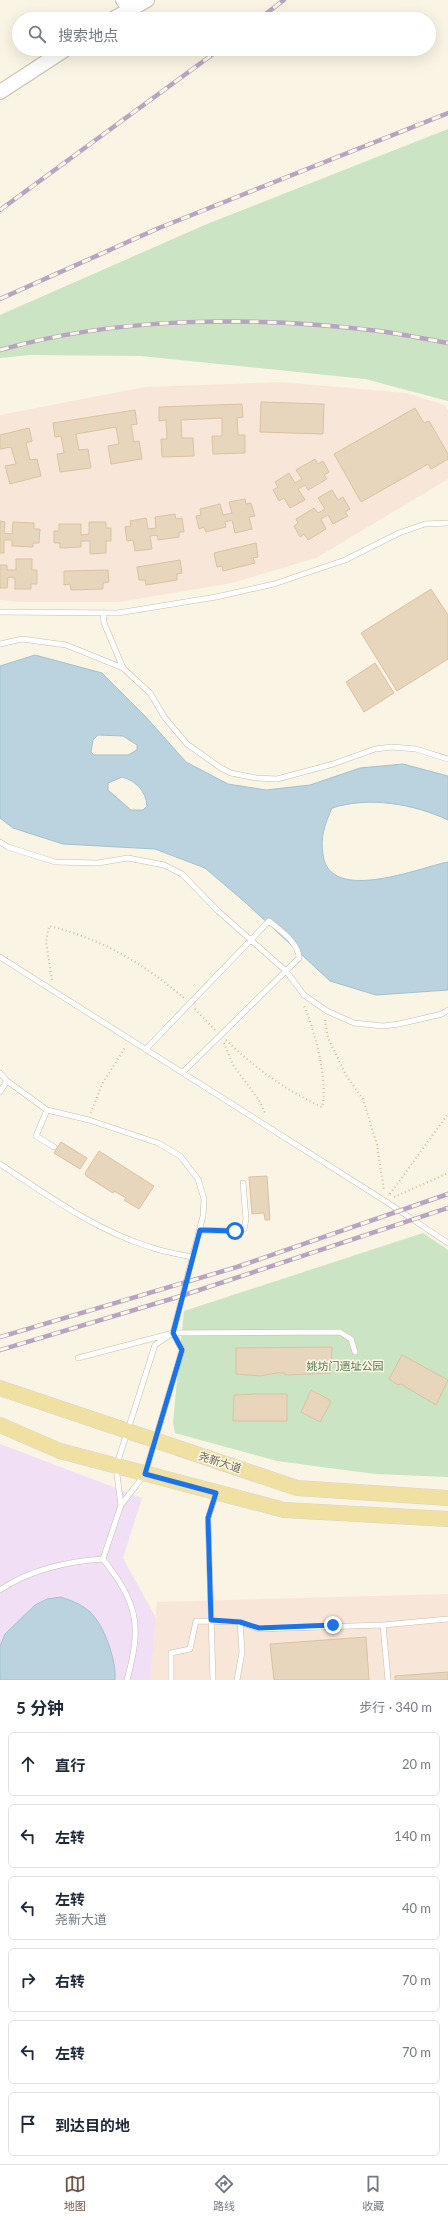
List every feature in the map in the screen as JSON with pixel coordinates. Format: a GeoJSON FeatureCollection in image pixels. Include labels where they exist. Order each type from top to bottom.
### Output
{"type":"FeatureCollection","features":[{"type":"Feature","properties":{"kind":"main road","name":"尧新大道"},"geometry":{"type":"LineString","coordinates":[[0,1388],[298,1488],[448,1498]]}},
{"type":"Feature","properties":{"kind":"main road"},"geometry":{"type":"LineString","coordinates":[[0,1425],[60,1451],[116,1467],[284,1510],[448,1519]]}},
{"type":"Feature","properties":{"kind":"street"},"geometry":{"type":"LineString","coordinates":[[127,5],[147,0]]}},
{"type":"Feature","properties":{"kind":"street"},"geometry":{"type":"LineString","coordinates":[[0,92],[55,56]]}},
{"type":"Feature","properties":{"kind":"lane"},"geometry":{"type":"LineString","coordinates":[[0,612],[118,613],[216,597],[274,584],[344,560],[406,531],[425,524],[448,523]]}},
{"type":"Feature","properties":{"kind":"lane"},"geometry":{"type":"LineString","coordinates":[[103,613],[104,623],[123,668]]}},
{"type":"Feature","properties":{"kind":"lane"},"geometry":{"type":"LineString","coordinates":[[0,644],[22,639],[66,645],[123,668],[150,693],[165,718],[187,744],[221,768],[231,772],[256,778],[277,779],[333,764],[375,749],[392,747],[416,749],[448,759]]}},
{"type":"Feature","properties":{"kind":"lane"},"geometry":{"type":"LineString","coordinates":[[0,842],[8,847],[55,862],[98,863],[128,858],[164,865],[182,874],[218,911],[286,971],[304,995],[327,1011],[354,1023],[383,1026],[400,1024],[442,1014],[448,1010]]}},
{"type":"Feature","properties":{"kind":"lane"},"geometry":{"type":"LineString","coordinates":[[146,1049],[269,921],[284,934],[299,954],[299,958],[184,1072]]}},
{"type":"Feature","properties":{"kind":"lane"},"geometry":{"type":"LineString","coordinates":[[0,957],[184,1072],[448,1243]]}},
{"type":"Feature","properties":{"kind":"lane"},"geometry":{"type":"LineString","coordinates":[[0,1073],[7,1081],[47,1110],[89,1120],[158,1143],[180,1156],[198,1179],[204,1199],[200,1230],[173,1333],[182,1350],[145,1474],[121,1505],[103,1559]]}},
{"type":"Feature","properties":{"kind":"lane"},"geometry":{"type":"LineString","coordinates":[[0,1092],[7,1081]]}},
{"type":"Feature","properties":{"kind":"lane"},"geometry":{"type":"LineString","coordinates":[[47,1110],[36,1136],[54,1147]]}},
{"type":"Feature","properties":{"kind":"lane"},"geometry":{"type":"LineString","coordinates":[[0,1164],[67,1208],[103,1227],[150,1247],[192,1257]]}},
{"type":"Feature","properties":{"kind":"lane"},"geometry":{"type":"LineString","coordinates":[[200,1230],[235,1231],[244,1229],[246,1220],[243,1183]]}},
{"type":"Feature","properties":{"kind":"lane"},"geometry":{"type":"LineString","coordinates":[[78,1358],[173,1333],[340,1332],[351,1338],[355,1352]]}},
{"type":"Feature","properties":{"kind":"lane"},"geometry":{"type":"LineString","coordinates":[[121,1505],[116,1467],[155,1345],[173,1333]]}},
{"type":"Feature","properties":{"kind":"lane"},"geometry":{"type":"LineString","coordinates":[[213,1680],[208,1518],[216,1493]]}},
{"type":"Feature","properties":{"kind":"lane"},"geometry":{"type":"LineString","coordinates":[[0,1590],[10,1583],[37,1572],[63,1565],[103,1559]]}},
{"type":"Feature","properties":{"kind":"lane"},"geometry":{"type":"LineString","coordinates":[[103,1559],[120,1580],[130,1602],[136,1622],[135,1649],[127,1680]]}},
{"type":"Feature","properties":{"kind":"lane"},"geometry":{"type":"LineString","coordinates":[[171,1680],[171,1652],[190,1649],[196,1621],[211,1620],[240,1622],[259,1628],[383,1625],[448,1619]]}},
{"type":"Feature","properties":{"kind":"lane"},"geometry":{"type":"LineString","coordinates":[[237,1680],[242,1652],[240,1622]]}},
{"type":"Feature","properties":{"kind":"lane"},"geometry":{"type":"LineString","coordinates":[[383,1625],[388,1680]]}},
{"type":"Feature","properties":{"kind":"path"},"geometry":{"type":"LineString","coordinates":[[54,992],[46,942],[49,926],[76,933],[125,954],[165,982],[190,1004],[250,1064],[277,1083],[322,1107],[324,1099],[321,1068],[315,1039],[302,1002]]}},
{"type":"Feature","properties":{"kind":"path"},"geometry":{"type":"LineString","coordinates":[[327,1011],[325,1015],[328,1038],[347,1077],[363,1099],[376,1144],[385,1201]]}},
{"type":"Feature","properties":{"kind":"path"},"geometry":{"type":"LineString","coordinates":[[221,1036],[233,1065],[259,1100],[273,1131]]}},
{"type":"Feature","properties":{"kind":"path"},"geometry":{"type":"LineString","coordinates":[[89,1120],[102,1084],[130,1039]]}},
{"type":"Feature","properties":{"kind":"path"},"geometry":{"type":"LineString","coordinates":[[385,1201],[404,1177],[448,1114]]}},
{"type":"Feature","properties":{"kind":"path"},"geometry":{"type":"LineString","coordinates":[[385,1201],[448,1174]]}},
{"type":"Feature","properties":{"kind":"shaded area"},"geometry":{"type":"Polygon","coordinates":[[[281,382],[406,393],[445,405],[448,410],[448,479],[316,558],[232,583],[119,602],[21,602],[0,600],[0,415],[145,387],[281,382]]]}},
{"type":"Feature","properties":{"kind":"shaded area"},"geometry":{"type":"Polygon","coordinates":[[[0,1444],[142,1498],[123,1558],[156,1618],[150,1680],[0,1680],[0,1444]]]}},
{"type":"Feature","properties":{"kind":"shaded area"},"geometry":{"type":"Polygon","coordinates":[[[448,1594],[448,1680],[150,1680],[157,1602],[448,1594]]]}},
{"type":"Feature","properties":{"kind":"green space"},"geometry":{"type":"Polygon","coordinates":[[[448,129],[448,401],[365,379],[141,356],[30,355],[0,358],[0,315],[207,224],[448,129]]]}},
{"type":"Feature","properties":{"kind":"green space","name":"姚坊门遗址公园"},"geometry":{"type":"Polygon","coordinates":[[[423,1233],[448,1250],[448,1477],[375,1474],[277,1461],[175,1433],[173,1422],[184,1311],[423,1233]]]}},
{"type":"Feature","properties":{"kind":"water"},"geometry":{"type":"Polygon","coordinates":[[[35,655],[102,673],[146,717],[186,762],[228,784],[266,790],[310,785],[360,768],[403,764],[448,776],[448,820],[435,814],[406,806],[376,802],[346,804],[332,808],[325,825],[322,848],[329,870],[342,878],[359,881],[398,875],[448,862],[448,990],[376,995],[330,981],[246,903],[205,868],[155,849],[63,844],[13,828],[0,818],[0,666],[35,655]],[[98,735],[93,740],[91,752],[94,755],[128,755],[137,750],[137,745],[123,736],[98,735]],[[122,777],[108,783],[108,790],[131,810],[143,810],[147,806],[145,796],[142,791],[132,781],[122,777]]]}},
{"type":"Feature","properties":{"kind":"water"},"geometry":{"type":"Polygon","coordinates":[[[61,1597],[84,1607],[91,1613],[101,1626],[112,1654],[115,1680],[0,1680],[0,1646],[5,1634],[35,1605],[47,1599],[61,1597]]]}},
{"type":"Feature","properties":{"kind":"building"},"geometry":{"type":"Polygon","coordinates":[[[261,402],[324,404],[323,434],[260,432],[261,402]]]}},
{"type":"Feature","properties":{"kind":"building"},"geometry":{"type":"Polygon","coordinates":[[[242,404],[243,417],[237,418],[238,435],[245,435],[245,453],[213,454],[212,436],[222,436],[222,418],[181,420],[182,438],[193,438],[194,456],[162,457],[161,439],[167,439],[166,420],[159,421],[159,407],[242,404]]]}},
{"type":"Feature","properties":{"kind":"building"},"geometry":{"type":"Polygon","coordinates":[[[415,408],[424,423],[429,421],[448,454],[448,459],[431,469],[428,464],[361,502],[334,454],[415,408]]]}},
{"type":"Feature","properties":{"kind":"building"},"geometry":{"type":"Polygon","coordinates":[[[135,410],[137,424],[131,425],[134,442],[139,441],[142,459],[111,464],[108,446],[119,444],[116,427],[76,434],[79,450],[88,449],[91,468],[60,472],[57,454],[64,453],[61,436],[55,437],[53,423],[135,410]]]}},
{"type":"Feature","properties":{"kind":"building"},"geometry":{"type":"Polygon","coordinates":[[[29,428],[32,441],[26,443],[30,460],[37,459],[41,476],[10,484],[5,466],[16,464],[11,447],[0,449],[0,435],[29,428]]]}},
{"type":"Feature","properties":{"kind":"building"},"geometry":{"type":"Polygon","coordinates":[[[315,459],[318,464],[323,461],[329,472],[324,475],[327,479],[308,490],[305,485],[298,489],[305,500],[290,508],[284,498],[279,501],[273,490],[278,487],[275,482],[289,473],[295,483],[302,479],[296,470],[315,459]]]}},
{"type":"Feature","properties":{"kind":"building"},"geometry":{"type":"Polygon","coordinates":[[[332,490],[338,500],[343,497],[350,509],[345,512],[348,516],[333,524],[328,515],[321,519],[326,529],[308,540],[304,534],[300,537],[294,526],[298,523],[296,519],[314,508],[318,513],[325,509],[318,498],[332,490]]]}},
{"type":"Feature","properties":{"kind":"building"},"geometry":{"type":"Polygon","coordinates":[[[245,499],[246,504],[251,503],[255,516],[249,517],[252,529],[235,533],[232,520],[225,522],[226,527],[206,532],[204,527],[199,529],[196,516],[201,515],[200,509],[220,504],[223,515],[232,513],[229,502],[245,499]]]}},
{"type":"Feature","properties":{"kind":"building"},"geometry":{"type":"Polygon","coordinates":[[[175,514],[176,519],[182,518],[184,532],[179,532],[179,537],[158,540],[157,535],[150,536],[152,549],[135,551],[133,540],[127,541],[125,527],[131,526],[130,521],[146,518],[148,529],[156,528],[155,517],[175,514]]]}},
{"type":"Feature","properties":{"kind":"building"},"geometry":{"type":"Polygon","coordinates":[[[0,521],[5,522],[4,533],[12,534],[13,522],[34,523],[34,529],[40,529],[39,543],[33,543],[33,547],[12,546],[12,540],[4,540],[4,553],[0,553],[0,521]]]}},
{"type":"Feature","properties":{"kind":"building"},"geometry":{"type":"Polygon","coordinates":[[[89,522],[106,522],[106,528],[111,528],[111,541],[106,541],[106,553],[90,554],[90,541],[81,541],[81,547],[60,548],[60,543],[54,543],[54,531],[59,531],[59,524],[81,524],[81,535],[89,534],[89,522]]]}},
{"type":"Feature","properties":{"kind":"building"},"geometry":{"type":"Polygon","coordinates":[[[256,543],[258,557],[253,558],[255,563],[223,571],[222,566],[217,567],[214,553],[256,543]]]}},
{"type":"Feature","properties":{"kind":"building"},"geometry":{"type":"Polygon","coordinates":[[[16,559],[32,559],[32,570],[37,570],[37,584],[31,584],[31,589],[15,589],[15,578],[8,577],[7,588],[0,588],[0,565],[7,565],[7,570],[16,570],[16,559]]]}},
{"type":"Feature","properties":{"kind":"building"},"geometry":{"type":"Polygon","coordinates":[[[180,560],[182,573],[177,574],[177,580],[146,585],[145,580],[139,580],[137,567],[180,560]]]}},
{"type":"Feature","properties":{"kind":"building"},"geometry":{"type":"Polygon","coordinates":[[[108,570],[109,582],[103,583],[103,589],[71,590],[70,584],[64,585],[64,571],[108,570]]]}},
{"type":"Feature","properties":{"kind":"building"},"geometry":{"type":"Polygon","coordinates":[[[431,589],[448,615],[448,659],[397,691],[361,633],[431,589]]]}},
{"type":"Feature","properties":{"kind":"building"},"geometry":{"type":"Polygon","coordinates":[[[375,663],[394,693],[364,712],[346,682],[375,663]]]}},
{"type":"Feature","properties":{"kind":"building"},"geometry":{"type":"Polygon","coordinates":[[[61,1142],[87,1158],[80,1169],[54,1153],[61,1142]]]}},
{"type":"Feature","properties":{"kind":"building"},"geometry":{"type":"Polygon","coordinates":[[[99,1151],[154,1186],[139,1209],[124,1200],[126,1198],[114,1191],[113,1193],[86,1176],[85,1173],[99,1151]]]}},
{"type":"Feature","properties":{"kind":"building"},"geometry":{"type":"Polygon","coordinates":[[[267,1176],[270,1220],[265,1220],[264,1213],[252,1214],[249,1177],[267,1176]]]}},
{"type":"Feature","properties":{"kind":"building"},"geometry":{"type":"Polygon","coordinates":[[[332,1347],[331,1373],[285,1375],[285,1373],[276,1373],[260,1376],[236,1374],[236,1348],[332,1347]]]}},
{"type":"Feature","properties":{"kind":"building"},"geometry":{"type":"Polygon","coordinates":[[[402,1355],[448,1380],[436,1405],[401,1384],[398,1385],[389,1379],[402,1355]]]}},
{"type":"Feature","properties":{"kind":"building"},"geometry":{"type":"Polygon","coordinates":[[[311,1390],[330,1400],[330,1404],[320,1422],[301,1412],[311,1390]]]}},
{"type":"Feature","properties":{"kind":"building"},"geometry":{"type":"Polygon","coordinates":[[[287,1394],[287,1421],[233,1421],[234,1395],[287,1394]]]}},
{"type":"Feature","properties":{"kind":"building"},"geometry":{"type":"Polygon","coordinates":[[[366,1637],[369,1680],[274,1680],[270,1644],[366,1637]]]}},
{"type":"Feature","properties":{"kind":"building"},"geometry":{"type":"Polygon","coordinates":[[[448,1672],[448,1680],[395,1680],[395,1676],[448,1672]]]}},
{"type":"Feature","properties":{"kind":"railway"},"geometry":{"type":"LineString","coordinates":[[268,12],[284,0]]}},
{"type":"Feature","properties":{"kind":"railway"},"geometry":{"type":"LineString","coordinates":[[0,210],[210,56]]}},
{"type":"Feature","properties":{"kind":"railway"},"geometry":{"type":"LineString","coordinates":[[0,299],[159,228],[448,113]]}},
{"type":"Feature","properties":{"kind":"railway"},"geometry":{"type":"LineString","coordinates":[[0,350],[46,339],[140,325],[237,321],[332,326],[388,332],[448,343]]}},
{"type":"Feature","properties":{"kind":"railway"},"geometry":{"type":"LineString","coordinates":[[0,1337],[237,1267],[448,1194]]}},
{"type":"Feature","properties":{"kind":"railway"},"geometry":{"type":"LineString","coordinates":[[0,1350],[181,1296],[448,1208]]}},
{"type":"Feature","properties":{"kind":"route"},"geometry":{"type":"LineString","coordinates":[[235,1231],[200,1230],[173,1333],[182,1350],[145,1474],[216,1493],[208,1518],[211,1620],[240,1622],[259,1628],[333,1625]]}}]}
